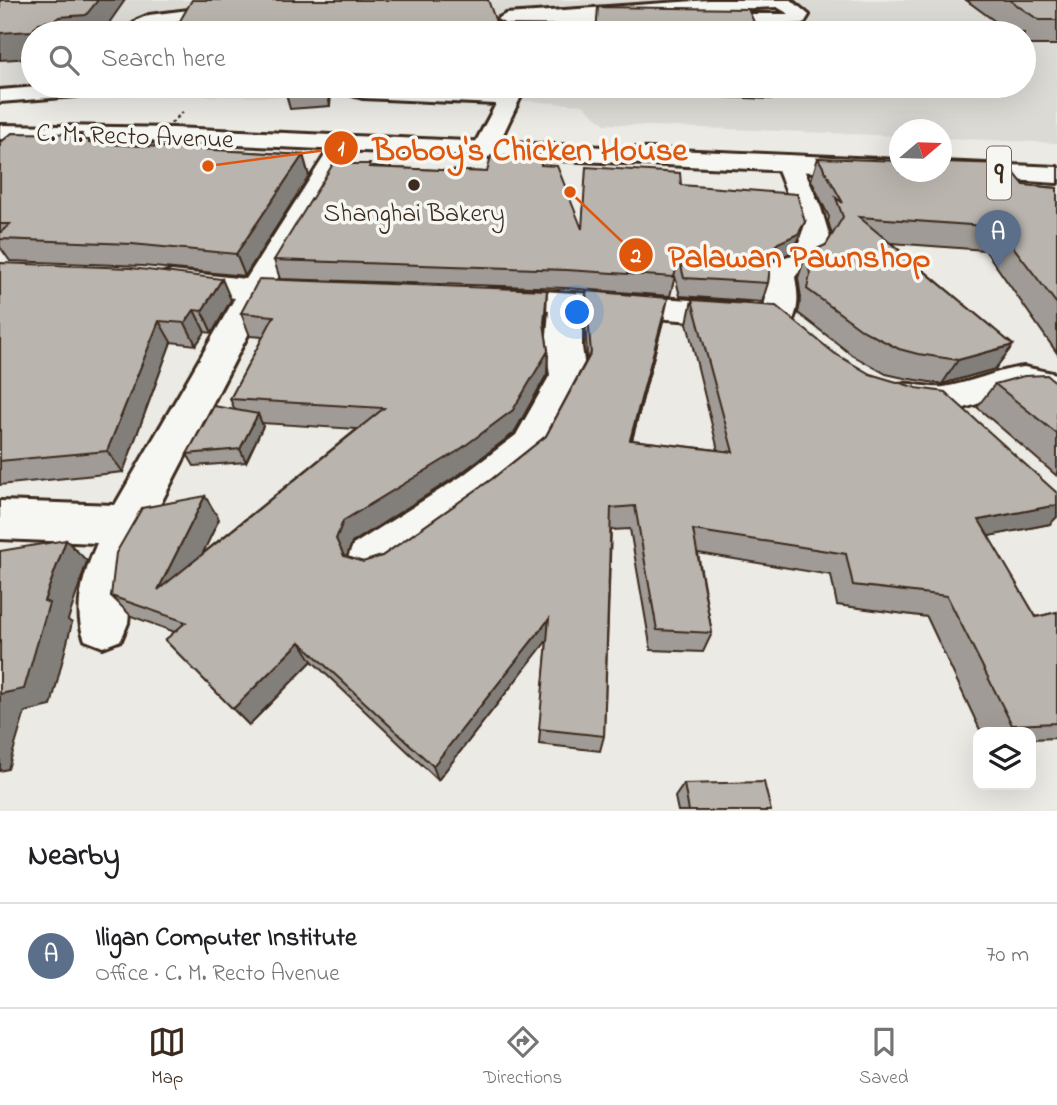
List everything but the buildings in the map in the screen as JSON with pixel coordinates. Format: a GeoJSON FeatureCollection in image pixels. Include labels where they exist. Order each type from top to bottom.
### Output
{"type":"FeatureCollection","features":[{"type":"Feature","properties":{"kind":"main road"},"geometry":{"type":"LineString","coordinates":[[509,18],[638,8],[777,2],[786,4],[800,15],[798,19],[756,21]]}},
{"type":"Feature","properties":{"kind":"main road"},"geometry":{"type":"LineString","coordinates":[[150,21],[258,7]]}},
{"type":"Feature","properties":{"kind":"main road"},"geometry":{"type":"LineString","coordinates":[[556,16],[670,21]]}},
{"type":"Feature","properties":{"kind":"main road"},"geometry":{"type":"LineString","coordinates":[[0,96],[21,94]]}},
{"type":"Feature","properties":{"kind":"main road"},"geometry":{"type":"LineString","coordinates":[[27,131],[67,98]]}},
{"type":"Feature","properties":{"kind":"main road"},"geometry":{"type":"LineString","coordinates":[[484,149],[511,98]]}},
{"type":"Feature","properties":{"kind":"main road","name":"C. M. Recto Avenue"},"geometry":{"type":"LineString","coordinates":[[0,132],[345,143],[889,168]]}},
{"type":"Feature","properties":{"kind":"main road"},"geometry":{"type":"LineString","coordinates":[[103,623],[109,570],[127,525],[255,290],[345,143]]}},
{"type":"Feature","properties":{"kind":"main road"},"geometry":{"type":"LineString","coordinates":[[458,297],[566,300],[790,328],[779,277],[786,266],[804,261],[816,240],[807,208],[788,163]]}},
{"type":"Feature","properties":{"kind":"main road","name":"9"},"geometry":{"type":"LineString","coordinates":[[952,170],[1057,175]]}},
{"type":"Feature","properties":{"kind":"main road"},"geometry":{"type":"LineString","coordinates":[[143,278],[255,290],[336,293]]}},
{"type":"Feature","properties":{"kind":"main road"},"geometry":{"type":"LineString","coordinates":[[370,560],[477,488],[530,446],[568,375],[564,347],[566,300]]}},
{"type":"Feature","properties":{"kind":"main road"},"geometry":{"type":"LineString","coordinates":[[872,386],[956,415],[1005,382],[1024,380],[1057,387]]}},
{"type":"Feature","properties":{"kind":"main road"},"geometry":{"type":"LineString","coordinates":[[0,520],[127,525]]}},
{"type":"Feature","properties":{"kind":"path"},"geometry":{"type":"LineString","coordinates":[[141,153],[183,112]]}},
{"type":"Feature","properties":{"kind":"shaded area"},"geometry":{"type":"Polygon","coordinates":[[[0,0],[1057,0],[1057,143],[952,138],[952,119],[889,119],[889,136],[605,124],[583,105],[512,100],[360,98],[1036,98],[1036,21],[21,21],[21,98],[89,98],[0,104],[0,0]]]}},
{"type":"Feature","properties":{"kind":"place","name":"Boboy's Chicken House"},"geometry":{"type":"Point","coordinates":[208,166]}},
{"type":"Feature","properties":{"kind":"place","name":"Shanghai Bakery"},"geometry":{"type":"Point","coordinates":[414,185]}},
{"type":"Feature","properties":{"kind":"place","name":"Palawan Pawnshop"},"geometry":{"type":"Point","coordinates":[570,192]}},
{"type":"Feature","properties":{"kind":"place","name":"Iligan Computer Institute"},"geometry":{"type":"Point","coordinates":[998,268]}}]}
